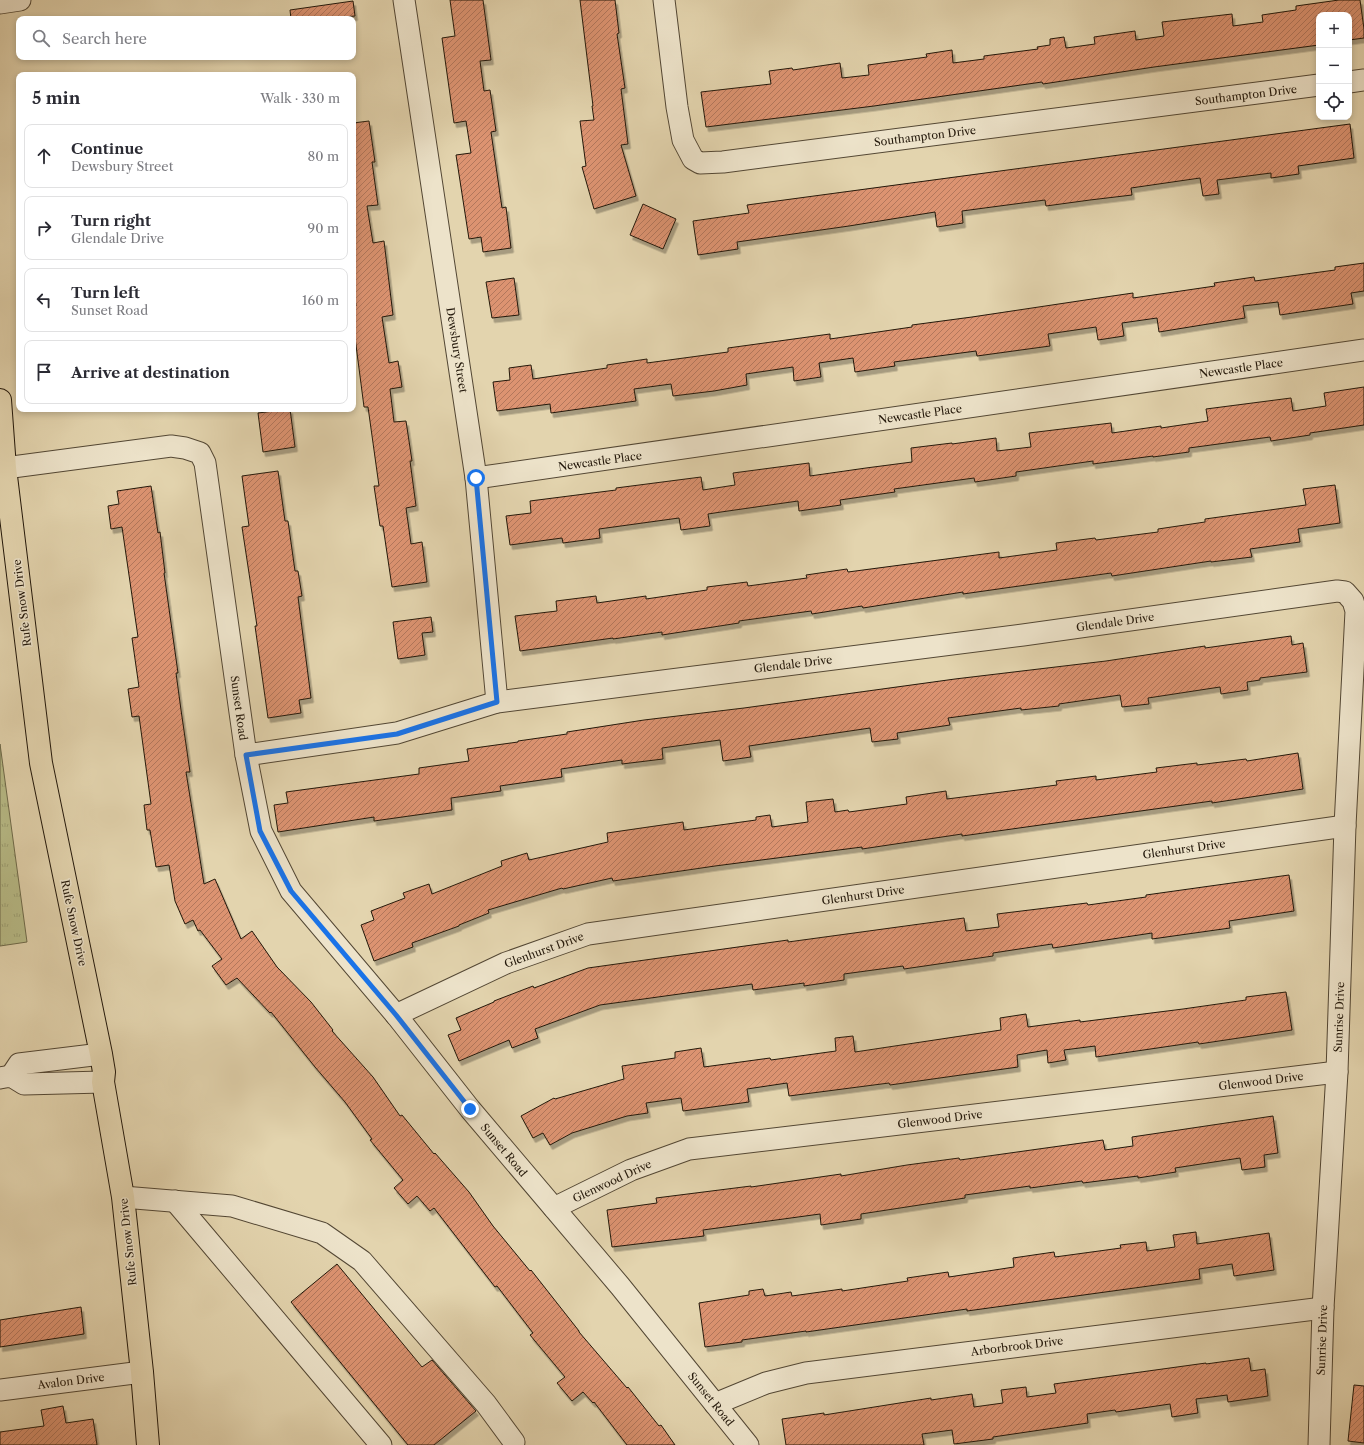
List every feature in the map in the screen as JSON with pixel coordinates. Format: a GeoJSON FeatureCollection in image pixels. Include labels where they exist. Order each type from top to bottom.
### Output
{"type":"FeatureCollection","features":[{"type":"Feature","properties":{"kind":"main road","name":"Rufe Snow Drive"},"geometry":{"type":"LineString","coordinates":[[0,400],[5,468],[41,763],[104,1072],[103,1082],[123,1197],[142,1372],[148,1445]]}},
{"type":"Feature","properties":{"kind":"street"},"geometry":{"type":"LineString","coordinates":[[0,3],[20,0]]}},
{"type":"Feature","properties":{"kind":"street","name":"Dewsbury Street"},"geometry":{"type":"LineString","coordinates":[[404,0],[476,478],[497,702]]}},
{"type":"Feature","properties":{"kind":"street","name":"Southampton Drive"},"geometry":{"type":"LineString","coordinates":[[664,0],[678,107],[684,140],[693,159],[700,163],[724,162],[1316,86]]}},
{"type":"Feature","properties":{"kind":"street"},"geometry":{"type":"LineString","coordinates":[[1352,82],[1364,80]]}},
{"type":"Feature","properties":{"kind":"street","name":"Newcastle Place"},"geometry":{"type":"LineString","coordinates":[[476,478],[1364,350]]}},
{"type":"Feature","properties":{"kind":"street","name":"Sunset Road"},"geometry":{"type":"LineString","coordinates":[[5,468],[171,446],[185,448],[200,453],[205,463],[246,755],[260,831],[291,891],[396,1015],[470,1109],[620,1286],[748,1445]]}},
{"type":"Feature","properties":{"kind":"street","name":"Glendale Drive"},"geometry":{"type":"LineString","coordinates":[[246,755],[397,734],[497,702],[1023,635],[1338,591],[1345,592]]}},
{"type":"Feature","properties":{"kind":"street","name":"Sunrise Drive"},"geometry":{"type":"LineString","coordinates":[[1319,1445],[1323,1308],[1337,1072],[1344,826],[1356,611],[1353,601],[1345,592]]}},
{"type":"Feature","properties":{"kind":"street","name":"Glenhurst Drive"},"geometry":{"type":"LineString","coordinates":[[396,1015],[506,963],[588,934],[1344,826]]}},
{"type":"Feature","properties":{"kind":"street"},"geometry":{"type":"LineString","coordinates":[[101,1054],[19,1064],[5,1077],[24,1084],[103,1082]]}},
{"type":"Feature","properties":{"kind":"street","name":"Glenwood Drive"},"geometry":{"type":"LineString","coordinates":[[554,1208],[631,1170],[690,1149],[1337,1072]]}},
{"type":"Feature","properties":{"kind":"street"},"geometry":{"type":"LineString","coordinates":[[123,1197],[232,1206],[322,1233],[362,1261],[486,1404],[513,1444]]}},
{"type":"Feature","properties":{"kind":"street"},"geometry":{"type":"LineString","coordinates":[[175,1202],[381,1445]]}},
{"type":"Feature","properties":{"kind":"street","name":"Arborbrook Drive"},"geometry":{"type":"LineString","coordinates":[[715,1404],[766,1383],[806,1373],[1323,1308]]}},
{"type":"Feature","properties":{"kind":"street","name":"Avalon Drive"},"geometry":{"type":"LineString","coordinates":[[0,1390],[142,1372]]}},
{"type":"Feature","properties":{"kind":"green space"},"geometry":{"type":"Polygon","coordinates":[[[0,744],[27,942],[0,946],[0,744]]]}},
{"type":"Feature","properties":{"kind":"building"},"geometry":{"type":"Polygon","coordinates":[[[450,0],[483,0],[491,60],[480,61],[484,91],[490,90],[496,131],[491,132],[502,208],[506,207],[511,248],[483,252],[481,237],[469,239],[456,155],[471,153],[466,121],[454,123],[442,38],[455,36],[450,0]]]}},
{"type":"Feature","properties":{"kind":"building"},"geometry":{"type":"Polygon","coordinates":[[[580,0],[615,0],[619,33],[617,34],[625,88],[621,89],[628,144],[621,145],[636,196],[594,209],[582,167],[586,166],[580,121],[594,120],[580,0]]]}},
{"type":"Feature","properties":{"kind":"building"},"geometry":{"type":"Polygon","coordinates":[[[1339,0],[1360,0],[1364,38],[1352,40],[1352,12],[1316,12],[1316,45],[1154,67],[1043,84],[1042,82],[874,106],[706,127],[701,92],[771,84],[769,71],[792,68],[793,70],[840,63],[842,78],[869,75],[868,65],[927,57],[926,54],[952,50],[953,63],[984,59],[984,56],[1038,49],[1037,47],[1050,45],[1050,39],[1064,37],[1066,48],[1095,44],[1094,37],[1135,31],[1136,40],[1164,36],[1162,22],[1232,14],[1233,26],[1263,22],[1262,15],[1296,10],[1296,6],[1339,0]]]}},
{"type":"Feature","properties":{"kind":"building"},"geometry":{"type":"Polygon","coordinates":[[[353,1],[355,16],[291,16],[290,10],[353,1]]]}},
{"type":"Feature","properties":{"kind":"building"},"geometry":{"type":"Polygon","coordinates":[[[369,121],[375,162],[372,162],[378,205],[367,206],[373,243],[384,241],[393,315],[382,317],[389,363],[398,361],[402,387],[390,389],[394,422],[406,421],[412,461],[410,461],[416,506],[406,508],[411,544],[422,542],[427,582],[392,587],[383,526],[380,526],[374,486],[379,486],[368,407],[364,407],[356,345],[356,123],[369,121]]]}},
{"type":"Feature","properties":{"kind":"building"},"geometry":{"type":"Polygon","coordinates":[[[1350,124],[1354,158],[1298,166],[1299,174],[1271,178],[1271,173],[1217,180],[1219,194],[1203,196],[1200,178],[1131,188],[1132,195],[1046,206],[1045,200],[962,211],[963,223],[937,227],[935,212],[737,242],[738,249],[698,255],[693,221],[749,213],[747,205],[1350,124]]]}},
{"type":"Feature","properties":{"kind":"building"},"geometry":{"type":"Polygon","coordinates":[[[643,204],[676,219],[663,249],[630,235],[643,204]]]}},
{"type":"Feature","properties":{"kind":"building"},"geometry":{"type":"Polygon","coordinates":[[[1364,263],[1364,291],[1351,293],[1353,304],[1280,315],[1278,302],[1243,306],[1245,318],[1159,332],[1157,318],[1122,323],[1124,336],[1098,340],[1096,327],[1048,334],[1050,346],[977,356],[976,351],[894,362],[895,366],[855,372],[853,358],[819,363],[821,377],[794,381],[793,367],[746,374],[747,385],[714,391],[673,396],[671,384],[634,389],[636,401],[551,413],[550,404],[497,411],[493,382],[510,380],[509,368],[531,365],[533,379],[607,368],[607,365],[647,359],[647,363],[728,352],[728,348],[830,334],[830,339],[912,327],[912,325],[1133,293],[1133,298],[1215,286],[1214,283],[1254,277],[1255,281],[1335,270],[1335,267],[1364,263]]]}},
{"type":"Feature","properties":{"kind":"building"},"geometry":{"type":"Polygon","coordinates":[[[514,278],[519,315],[492,318],[486,282],[514,278]]]}},
{"type":"Feature","properties":{"kind":"building"},"geometry":{"type":"Polygon","coordinates":[[[1364,387],[1364,425],[1310,433],[1310,435],[1271,441],[1270,437],[1189,448],[1189,452],[1153,457],[1093,464],[1093,461],[1016,472],[1016,476],[975,482],[974,478],[894,489],[895,492],[840,500],[841,505],[799,511],[798,501],[721,512],[708,514],[710,526],[681,530],[679,518],[599,529],[600,538],[563,543],[562,538],[510,545],[506,516],[531,513],[530,501],[701,477],[703,490],[735,485],[733,473],[809,463],[810,476],[912,462],[911,448],[996,438],[997,451],[1031,447],[1029,433],[1111,423],[1112,433],[1161,426],[1161,428],[1208,421],[1206,409],[1291,398],[1293,411],[1326,406],[1324,393],[1364,387]]]}},
{"type":"Feature","properties":{"kind":"building"},"geometry":{"type":"Polygon","coordinates":[[[290,412],[295,447],[263,452],[258,413],[290,412]]]}},
{"type":"Feature","properties":{"kind":"building"},"geometry":{"type":"Polygon","coordinates":[[[278,471],[285,521],[288,521],[295,571],[298,571],[302,596],[298,597],[311,698],[299,700],[301,713],[268,718],[255,626],[257,626],[242,527],[249,526],[242,476],[278,471]]]}},
{"type":"Feature","properties":{"kind":"building"},"geometry":{"type":"Polygon","coordinates":[[[1335,485],[1340,523],[1298,529],[1300,542],[1250,549],[1252,557],[1211,561],[1112,576],[1111,573],[963,594],[963,592],[863,608],[862,606],[812,614],[811,611],[739,621],[739,623],[662,635],[662,632],[520,651],[515,616],[557,611],[556,601],[596,596],[597,603],[646,596],[646,599],[707,590],[707,587],[747,582],[748,586],[807,578],[806,575],[847,569],[848,572],[999,552],[999,558],[1057,550],[1056,543],[1095,538],[1096,540],[1158,532],[1158,529],[1205,522],[1205,519],[1306,505],[1303,489],[1335,485]]]}},
{"type":"Feature","properties":{"kind":"building"},"geometry":{"type":"Polygon","coordinates":[[[151,486],[158,533],[160,532],[164,573],[178,673],[176,673],[190,772],[186,772],[204,884],[215,879],[241,939],[252,931],[277,967],[311,1002],[333,1030],[332,1031],[373,1077],[400,1116],[402,1115],[434,1154],[435,1153],[469,1192],[493,1226],[530,1271],[531,1270],[579,1332],[627,1388],[628,1387],[659,1426],[661,1425],[675,1445],[627,1445],[594,1402],[593,1403],[583,1392],[572,1401],[557,1383],[565,1377],[530,1335],[533,1333],[497,1286],[495,1287],[434,1208],[430,1211],[417,1196],[408,1204],[394,1188],[403,1180],[370,1140],[372,1139],[345,1102],[271,1012],[270,1013],[237,978],[226,985],[212,966],[222,959],[200,930],[198,931],[193,920],[185,924],[175,901],[169,865],[156,867],[150,830],[147,830],[144,805],[151,804],[139,716],[132,717],[128,689],[139,687],[132,638],[138,637],[122,527],[111,529],[108,506],[119,504],[117,491],[151,486]]]}},
{"type":"Feature","properties":{"kind":"building"},"geometry":{"type":"Polygon","coordinates":[[[431,617],[433,632],[422,633],[425,655],[398,659],[393,622],[431,617]]]}},
{"type":"Feature","properties":{"kind":"building"},"geometry":{"type":"Polygon","coordinates":[[[1291,636],[1292,645],[1303,643],[1307,672],[1260,678],[1260,680],[1247,682],[1248,690],[1221,694],[1220,687],[1148,698],[1149,704],[1122,707],[1120,695],[1059,704],[1059,706],[1021,710],[1021,708],[948,718],[950,725],[897,733],[898,739],[872,742],[870,728],[749,746],[751,757],[723,761],[720,740],[662,748],[663,759],[622,764],[622,760],[561,769],[562,777],[500,786],[501,791],[451,798],[452,810],[374,821],[374,817],[278,832],[274,805],[288,803],[286,792],[419,774],[419,768],[469,761],[467,749],[567,734],[567,732],[644,720],[1291,636]]]}},
{"type":"Feature","properties":{"kind":"building"},"geometry":{"type":"Polygon","coordinates":[[[1298,753],[1303,789],[1212,803],[1212,801],[962,836],[962,834],[862,849],[862,847],[613,881],[612,878],[562,888],[488,910],[489,913],[459,926],[412,943],[413,947],[374,961],[361,925],[374,920],[371,911],[405,898],[403,893],[429,884],[432,894],[502,866],[501,861],[527,853],[529,860],[608,842],[607,833],[683,822],[684,830],[756,820],[756,817],[770,815],[772,827],[808,822],[806,802],[833,799],[835,812],[848,810],[849,812],[907,804],[906,797],[946,791],[947,799],[1057,785],[1056,781],[1096,776],[1096,780],[1157,772],[1156,768],[1246,759],[1247,761],[1298,753]]]}},
{"type":"Feature","properties":{"kind":"building"},"geometry":{"type":"Polygon","coordinates":[[[1289,875],[1294,911],[1229,921],[1230,928],[1152,939],[1152,933],[1053,948],[1052,944],[993,953],[993,956],[904,969],[903,966],[844,974],[844,980],[804,986],[804,983],[753,990],[752,984],[600,1005],[535,1029],[538,1038],[512,1048],[509,1040],[459,1061],[448,1035],[461,1030],[456,1018],[533,986],[534,988],[588,968],[788,940],[788,942],[964,918],[966,931],[999,927],[997,914],[1087,903],[1088,905],[1146,897],[1146,895],[1289,875]]]}},
{"type":"Feature","properties":{"kind":"building"},"geometry":{"type":"Polygon","coordinates":[[[1286,992],[1292,1030],[1096,1057],[1095,1046],[1064,1050],[1066,1060],[1048,1063],[1047,1050],[1017,1055],[1018,1067],[890,1085],[889,1083],[789,1096],[787,1083],[747,1089],[749,1102],[683,1111],[681,1098],[646,1103],[648,1113],[627,1116],[572,1133],[550,1145],[543,1133],[533,1138],[521,1116],[554,1098],[555,1099],[624,1079],[622,1066],[675,1058],[675,1052],[701,1048],[704,1067],[836,1051],[835,1038],[853,1036],[855,1052],[1001,1030],[1000,1018],[1026,1014],[1028,1027],[1183,1009],[1246,1000],[1246,997],[1286,992]]]}},
{"type":"Feature","properties":{"kind":"building"},"geometry":{"type":"Polygon","coordinates":[[[1273,1116],[1278,1153],[1264,1155],[1265,1167],[1242,1170],[1240,1158],[1175,1168],[1176,1172],[1138,1178],[1138,1176],[1083,1183],[1082,1181],[1030,1188],[1030,1186],[965,1195],[965,1198],[861,1214],[861,1219],[821,1225],[820,1214],[703,1230],[704,1236],[612,1247],[607,1210],[657,1203],[656,1198],[751,1187],[841,1174],[841,1176],[907,1165],[959,1158],[960,1160],[1103,1140],[1105,1150],[1133,1146],[1132,1137],[1273,1116]]]}},
{"type":"Feature","properties":{"kind":"building"},"geometry":{"type":"Polygon","coordinates":[[[1196,1232],[1197,1244],[1269,1233],[1274,1270],[1234,1276],[1232,1264],[1199,1269],[1200,1279],[967,1311],[967,1309],[806,1331],[705,1347],[699,1303],[749,1295],[749,1291],[763,1289],[765,1296],[791,1292],[792,1296],[842,1289],[842,1291],[908,1281],[907,1278],[948,1272],[949,1277],[1014,1267],[1013,1258],[1054,1252],[1055,1257],[1121,1248],[1120,1245],[1146,1242],[1147,1251],[1175,1247],[1173,1235],[1196,1232]]]}},
{"type":"Feature","properties":{"kind":"building"},"geometry":{"type":"Polygon","coordinates":[[[337,1264],[422,1367],[432,1360],[476,1411],[434,1445],[408,1445],[291,1302],[337,1264]]]}},
{"type":"Feature","properties":{"kind":"building"},"geometry":{"type":"Polygon","coordinates":[[[81,1307],[84,1334],[0,1347],[0,1320],[81,1307]]]}},
{"type":"Feature","properties":{"kind":"building"},"geometry":{"type":"Polygon","coordinates":[[[1249,1358],[1251,1371],[1265,1369],[1268,1396],[1228,1402],[1227,1395],[1196,1399],[1198,1413],[1172,1417],[1170,1404],[1116,1412],[1115,1410],[1087,1414],[1088,1423],[954,1444],[952,1430],[922,1434],[924,1445],[786,1445],[782,1419],[824,1413],[824,1415],[931,1398],[931,1400],[972,1394],[974,1407],[1003,1403],[1001,1390],[1026,1387],[1027,1397],[1056,1393],[1054,1384],[1249,1358]]]}},
{"type":"Feature","properties":{"kind":"building"},"geometry":{"type":"Polygon","coordinates":[[[1354,1385],[1364,1386],[1364,1443],[1348,1441],[1354,1385]]]}},
{"type":"Feature","properties":{"kind":"building"},"geometry":{"type":"Polygon","coordinates":[[[63,1406],[66,1423],[93,1419],[97,1445],[0,1445],[0,1432],[44,1426],[41,1410],[63,1406]]]}},
{"type":"Feature","properties":{"kind":"route"},"geometry":{"type":"LineString","coordinates":[[470,1109],[396,1015],[291,891],[260,831],[246,755],[397,734],[497,702],[476,478]]}}]}
